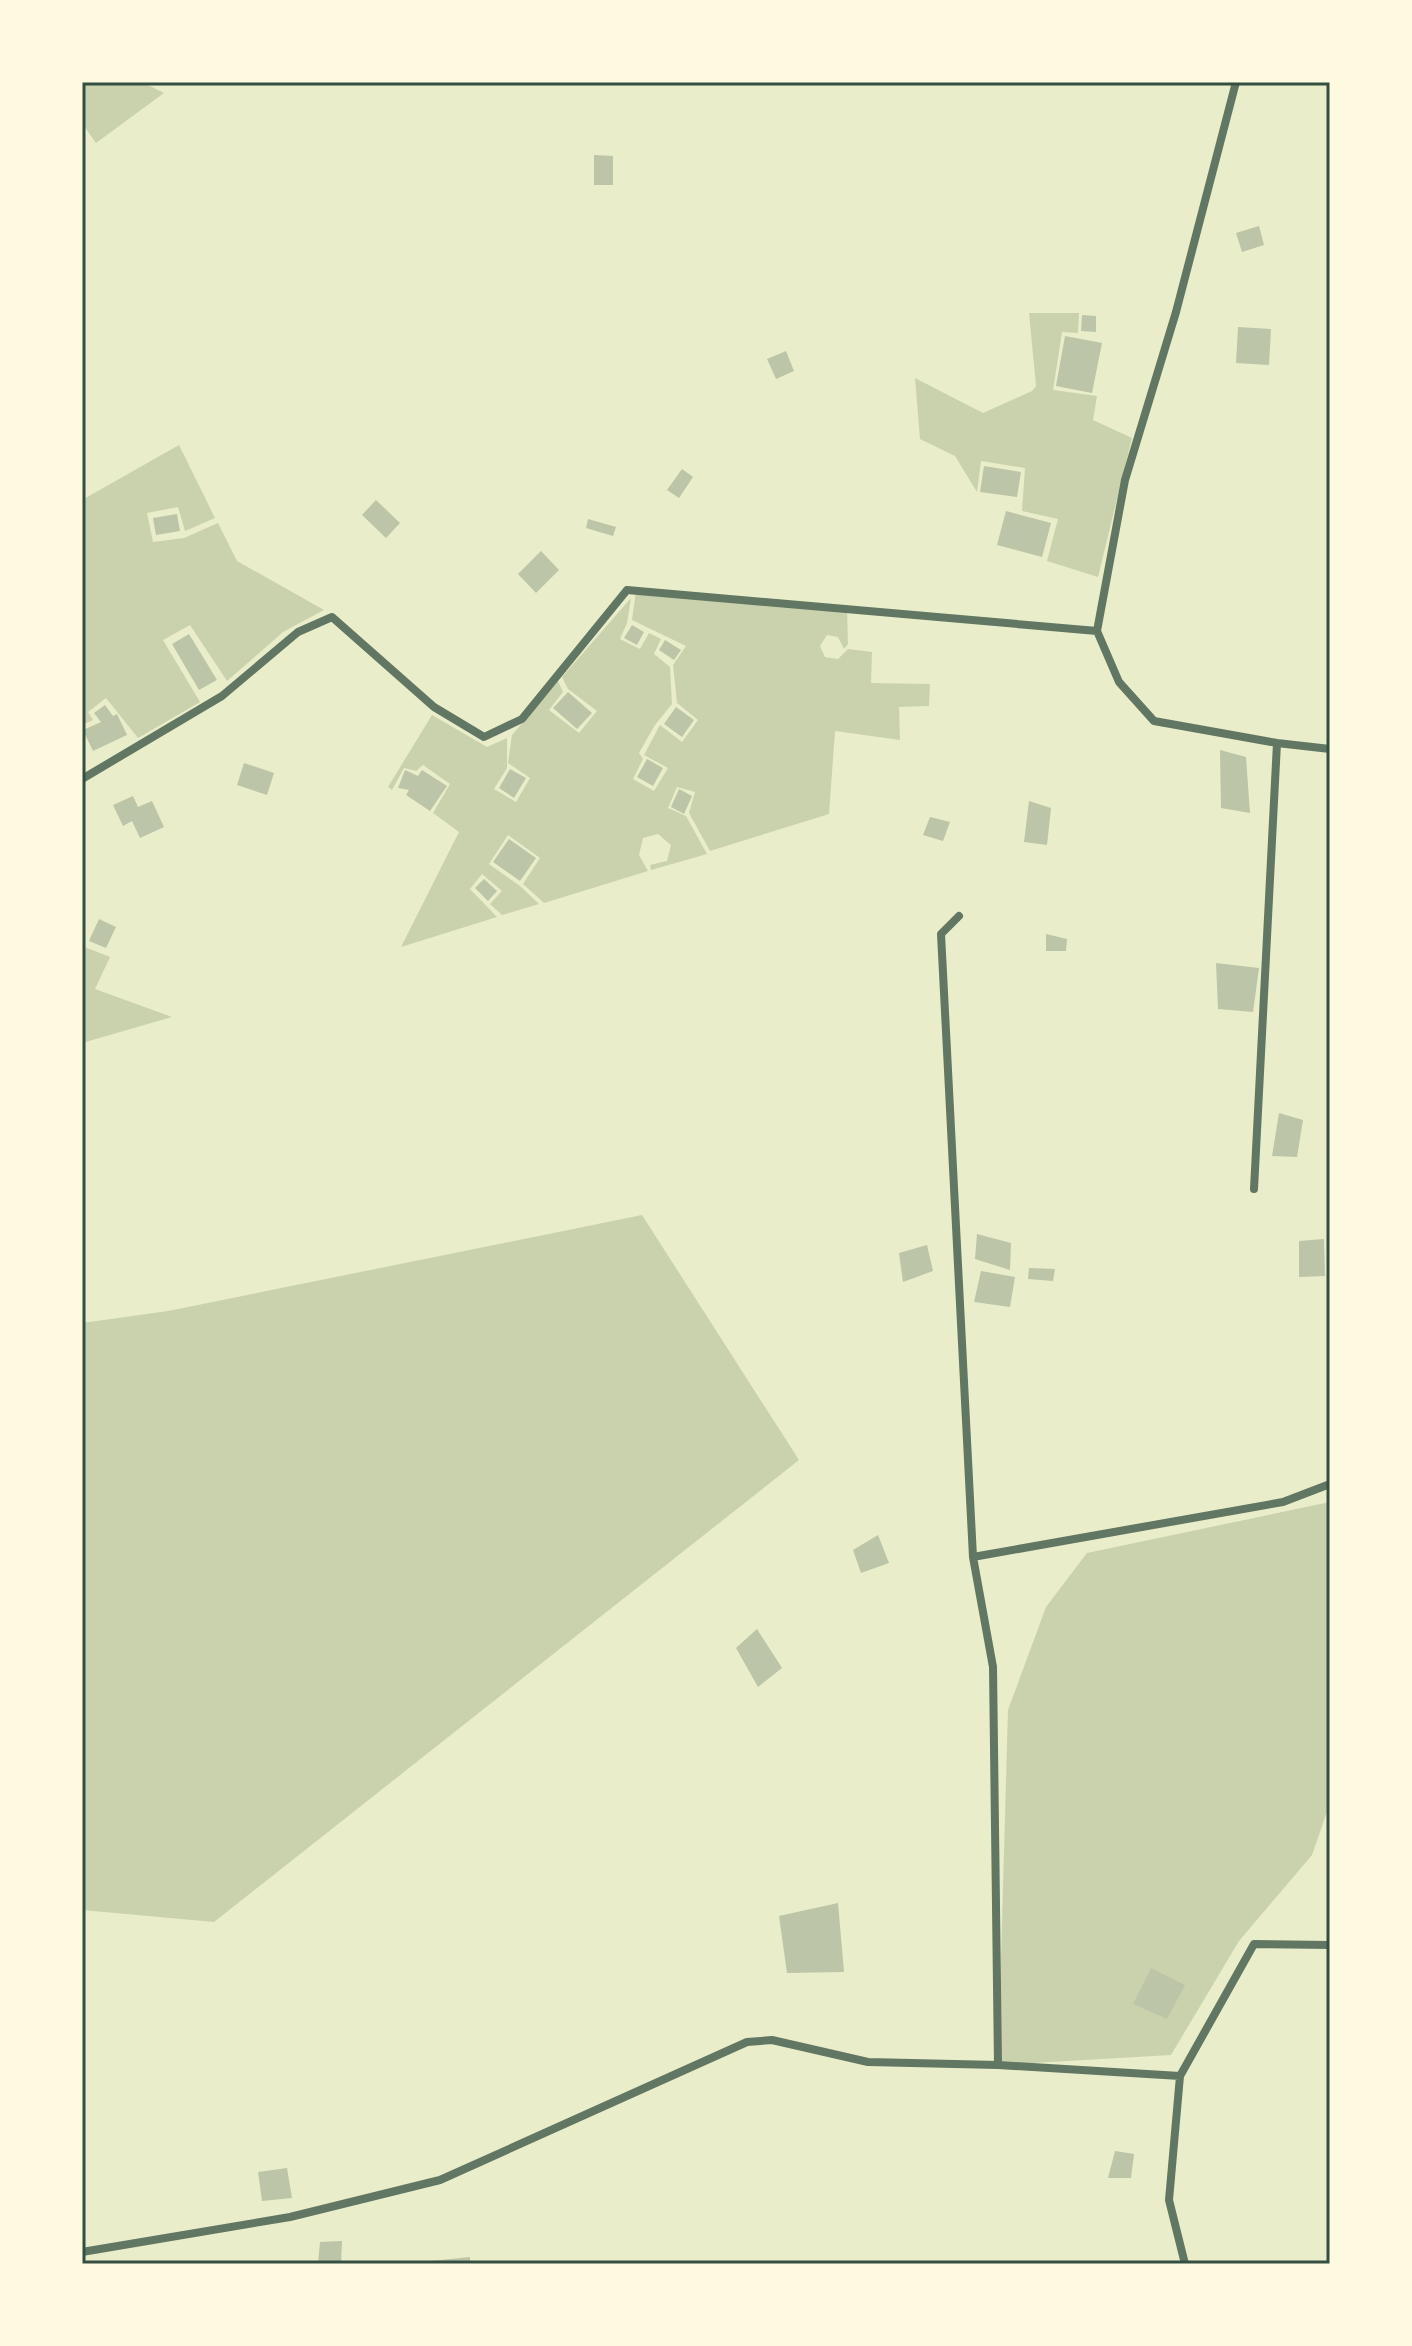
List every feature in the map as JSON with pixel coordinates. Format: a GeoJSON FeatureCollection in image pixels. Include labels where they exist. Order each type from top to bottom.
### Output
{"type":"FeatureCollection","features":[{"type":"Feature","properties":{"kind":"street"},"geometry":{"type":"LineString","coordinates":[[1236,82],[1176,312],[1125,480],[1097,631],[1119,682],[1154,721],[1277,743],[1330,749]]}},
{"type":"Feature","properties":{"kind":"street"},"geometry":{"type":"LineString","coordinates":[[82,779],[222,696],[298,632],[332,617],[434,707],[484,737],[522,719],[627,590],[1097,631]]}},
{"type":"Feature","properties":{"kind":"street"},"geometry":{"type":"LineString","coordinates":[[1254,1189],[1277,743]]}},
{"type":"Feature","properties":{"kind":"street"},"geometry":{"type":"LineString","coordinates":[[959,916],[941,934],[973,1557],[993,1667],[998,2065]]}},
{"type":"Feature","properties":{"kind":"street"},"geometry":{"type":"LineString","coordinates":[[973,1557],[1283,1502],[1330,1484]]}},
{"type":"Feature","properties":{"kind":"street"},"geometry":{"type":"LineString","coordinates":[[1185,2264],[1169,2200],[1180,2076],[1254,1944],[1330,1945]]}},
{"type":"Feature","properties":{"kind":"street"},"geometry":{"type":"LineString","coordinates":[[82,2252],[290,2217],[440,2180],[747,2042],[772,2040],[868,2062],[998,2065],[1180,2076]]}},
{"type":"Feature","properties":{"kind":"green space"},"geometry":{"type":"Polygon","coordinates":[[[82,82],[142,82],[164,93],[96,143],[82,123],[82,82]]]}},
{"type":"Feature","properties":{"kind":"green space"},"geometry":{"type":"Polygon","coordinates":[[[1029,313],[1079,313],[1078,333],[1062,332],[1053,390],[1097,396],[1093,420],[1132,438],[1098,577],[1047,561],[1058,519],[1022,511],[1025,468],[981,461],[977,492],[955,456],[920,439],[915,378],[983,413],[1032,391],[1036,386],[1029,313]]]}},
{"type":"Feature","properties":{"kind":"green space"},"geometry":{"type":"Polygon","coordinates":[[[179,445],[215,518],[185,531],[178,507],[147,513],[153,542],[184,538],[218,523],[237,561],[324,610],[283,632],[227,681],[190,625],[163,640],[200,702],[138,738],[106,698],[88,712],[93,720],[82,725],[82,500],[179,445]]]}},
{"type":"Feature","properties":{"kind":"green space"},"geometry":{"type":"Polygon","coordinates":[[[636,591],[847,608],[848,644],[844,649],[838,637],[827,635],[820,646],[825,657],[838,659],[848,649],[872,652],[871,683],[930,684],[929,706],[899,707],[900,740],[835,731],[829,814],[710,851],[689,813],[695,792],[677,787],[668,808],[686,816],[707,854],[651,870],[650,865],[667,861],[671,845],[658,834],[643,838],[639,855],[648,871],[544,903],[523,884],[540,858],[508,835],[489,864],[539,904],[502,915],[490,904],[502,891],[482,874],[470,889],[497,917],[401,947],[459,832],[433,813],[450,784],[423,765],[416,771],[404,768],[392,790],[388,787],[432,715],[487,747],[507,738],[507,768],[494,789],[516,802],[530,778],[508,763],[512,735],[558,681],[563,692],[549,710],[579,733],[597,711],[568,689],[562,677],[631,598],[627,623],[620,639],[640,649],[649,633],[661,639],[654,654],[670,667],[672,704],[639,753],[643,759],[633,779],[654,791],[668,768],[644,755],[660,725],[682,742],[698,720],[677,703],[673,665],[686,646],[632,620],[636,591]]]}},
{"type":"Feature","properties":{"kind":"green space"},"geometry":{"type":"Polygon","coordinates":[[[82,946],[110,957],[95,989],[172,1017],[82,1043],[82,946]]]}},
{"type":"Feature","properties":{"kind":"green space"},"geometry":{"type":"Polygon","coordinates":[[[642,1215],[799,1460],[214,1922],[82,1910],[82,1323],[168,1311],[642,1215]]]}},
{"type":"Feature","properties":{"kind":"green space"},"geometry":{"type":"Polygon","coordinates":[[[1330,1502],[1330,1803],[1312,1855],[1239,1941],[1171,2055],[998,2065],[1008,1710],[1046,1607],[1087,1553],[1330,1502]]]}},
{"type":"Feature","properties":{"kind":"building"},"geometry":{"type":"Polygon","coordinates":[[[594,155],[613,156],[613,185],[594,185],[594,155]]]}},
{"type":"Feature","properties":{"kind":"building"},"geometry":{"type":"Polygon","coordinates":[[[1259,226],[1264,245],[1242,252],[1236,233],[1259,226]]]}},
{"type":"Feature","properties":{"kind":"building"},"geometry":{"type":"Polygon","coordinates":[[[1082,315],[1096,316],[1096,332],[1081,331],[1082,315]]]}},
{"type":"Feature","properties":{"kind":"building"},"geometry":{"type":"Polygon","coordinates":[[[1238,327],[1271,329],[1269,365],[1236,363],[1238,327]]]}},
{"type":"Feature","properties":{"kind":"building"},"geometry":{"type":"Polygon","coordinates":[[[1065,336],[1102,343],[1092,393],[1056,386],[1065,336]]]}},
{"type":"Feature","properties":{"kind":"building"},"geometry":{"type":"Polygon","coordinates":[[[786,351],[794,371],[776,379],[767,359],[786,351]]]}},
{"type":"Feature","properties":{"kind":"building"},"geometry":{"type":"Polygon","coordinates":[[[984,466],[1021,472],[1017,497],[980,492],[984,466]]]}},
{"type":"Feature","properties":{"kind":"building"},"geometry":{"type":"Polygon","coordinates":[[[682,469],[693,477],[679,498],[667,490],[682,469]]]}},
{"type":"Feature","properties":{"kind":"building"},"geometry":{"type":"Polygon","coordinates":[[[376,500],[400,523],[386,538],[362,515],[376,500]]]}},
{"type":"Feature","properties":{"kind":"building"},"geometry":{"type":"Polygon","coordinates":[[[1006,511],[1051,523],[1042,557],[997,545],[1006,511]]]}},
{"type":"Feature","properties":{"kind":"building"},"geometry":{"type":"Polygon","coordinates":[[[177,514],[180,531],[156,535],[153,518],[177,514]]]}},
{"type":"Feature","properties":{"kind":"building"},"geometry":{"type":"Polygon","coordinates":[[[588,519],[616,527],[613,536],[586,528],[588,519]]]}},
{"type":"Feature","properties":{"kind":"building"},"geometry":{"type":"Polygon","coordinates":[[[541,551],[559,570],[536,593],[518,574],[541,551]]]}},
{"type":"Feature","properties":{"kind":"building"},"geometry":{"type":"Polygon","coordinates":[[[632,625],[644,632],[637,645],[624,638],[632,625]]]}},
{"type":"Feature","properties":{"kind":"building"},"geometry":{"type":"Polygon","coordinates":[[[189,634],[217,680],[199,690],[172,644],[189,634]]]}},
{"type":"Feature","properties":{"kind":"building"},"geometry":{"type":"Polygon","coordinates":[[[665,640],[681,650],[674,660],[659,650],[665,640]]]}},
{"type":"Feature","properties":{"kind":"building"},"geometry":{"type":"Polygon","coordinates":[[[568,692],[592,713],[577,729],[553,708],[568,692]]]}},
{"type":"Feature","properties":{"kind":"building"},"geometry":{"type":"Polygon","coordinates":[[[105,705],[113,716],[117,714],[127,735],[93,751],[83,730],[101,722],[94,713],[105,705]]]}},
{"type":"Feature","properties":{"kind":"building"},"geometry":{"type":"Polygon","coordinates":[[[676,707],[694,720],[682,737],[664,724],[676,707]]]}},
{"type":"Feature","properties":{"kind":"building"},"geometry":{"type":"Polygon","coordinates":[[[1220,750],[1246,757],[1250,813],[1221,808],[1220,750]]]}},
{"type":"Feature","properties":{"kind":"building"},"geometry":{"type":"Polygon","coordinates":[[[647,759],[663,768],[653,786],[637,777],[647,759]]]}},
{"type":"Feature","properties":{"kind":"building"},"geometry":{"type":"Polygon","coordinates":[[[244,763],[274,773],[267,795],[237,785],[244,763]]]}},
{"type":"Feature","properties":{"kind":"building"},"geometry":{"type":"Polygon","coordinates":[[[510,769],[526,778],[514,798],[499,788],[510,769]]]}},
{"type":"Feature","properties":{"kind":"building"},"geometry":{"type":"Polygon","coordinates":[[[405,770],[418,776],[422,770],[447,786],[430,811],[406,795],[409,790],[398,788],[405,770]]]}},
{"type":"Feature","properties":{"kind":"building"},"geometry":{"type":"Polygon","coordinates":[[[679,789],[692,796],[684,814],[671,807],[679,789]]]}},
{"type":"Feature","properties":{"kind":"building"},"geometry":{"type":"Polygon","coordinates":[[[133,796],[138,807],[152,801],[164,827],[140,838],[132,821],[123,826],[113,805],[133,796]]]}},
{"type":"Feature","properties":{"kind":"building"},"geometry":{"type":"Polygon","coordinates":[[[1029,801],[1051,808],[1047,845],[1024,842],[1029,801]]]}},
{"type":"Feature","properties":{"kind":"building"},"geometry":{"type":"Polygon","coordinates":[[[930,817],[950,822],[943,841],[923,835],[930,817]]]}},
{"type":"Feature","properties":{"kind":"building"},"geometry":{"type":"Polygon","coordinates":[[[509,839],[536,858],[520,881],[493,862],[509,839]]]}},
{"type":"Feature","properties":{"kind":"building"},"geometry":{"type":"Polygon","coordinates":[[[484,879],[497,891],[488,901],[475,888],[484,879]]]}},
{"type":"Feature","properties":{"kind":"building"},"geometry":{"type":"Polygon","coordinates":[[[99,919],[116,927],[106,948],[89,941],[99,919]]]}},
{"type":"Feature","properties":{"kind":"building"},"geometry":{"type":"Polygon","coordinates":[[[1046,934],[1067,939],[1066,951],[1046,951],[1046,934]]]}},
{"type":"Feature","properties":{"kind":"building"},"geometry":{"type":"Polygon","coordinates":[[[1216,963],[1259,968],[1253,1012],[1218,1009],[1216,963]]]}},
{"type":"Feature","properties":{"kind":"building"},"geometry":{"type":"Polygon","coordinates":[[[1279,1113],[1303,1120],[1297,1157],[1272,1156],[1279,1113]]]}},
{"type":"Feature","properties":{"kind":"building"},"geometry":{"type":"Polygon","coordinates":[[[977,1234],[1011,1243],[1010,1270],[975,1259],[977,1234]]]}},
{"type":"Feature","properties":{"kind":"building"},"geometry":{"type":"Polygon","coordinates":[[[1324,1239],[1325,1276],[1299,1277],[1299,1241],[1324,1239]]]}},
{"type":"Feature","properties":{"kind":"building"},"geometry":{"type":"Polygon","coordinates":[[[927,1245],[933,1271],[903,1282],[899,1253],[927,1245]]]}},
{"type":"Feature","properties":{"kind":"building"},"geometry":{"type":"Polygon","coordinates":[[[1029,1268],[1055,1269],[1053,1281],[1028,1279],[1029,1268]]]}},
{"type":"Feature","properties":{"kind":"building"},"geometry":{"type":"Polygon","coordinates":[[[981,1271],[1015,1277],[1010,1307],[974,1302],[981,1271]]]}},
{"type":"Feature","properties":{"kind":"building"},"geometry":{"type":"Polygon","coordinates":[[[878,1535],[889,1563],[861,1573],[853,1550],[878,1535]]]}},
{"type":"Feature","properties":{"kind":"building"},"geometry":{"type":"Polygon","coordinates":[[[757,1629],[782,1668],[758,1687],[736,1648],[757,1629]]]}},
{"type":"Feature","properties":{"kind":"building"},"geometry":{"type":"Polygon","coordinates":[[[838,1903],[844,1972],[787,1973],[779,1916],[838,1903]]]}},
{"type":"Feature","properties":{"kind":"building"},"geometry":{"type":"Polygon","coordinates":[[[1151,1968],[1185,1985],[1167,2019],[1133,2004],[1151,1968]]]}},
{"type":"Feature","properties":{"kind":"building"},"geometry":{"type":"Polygon","coordinates":[[[1115,2151],[1134,2154],[1131,2178],[1108,2178],[1115,2151]]]}},
{"type":"Feature","properties":{"kind":"building"},"geometry":{"type":"Polygon","coordinates":[[[287,2168],[292,2198],[262,2201],[258,2172],[287,2168]]]}},
{"type":"Feature","properties":{"kind":"building"},"geometry":{"type":"Polygon","coordinates":[[[342,2241],[341,2264],[318,2264],[320,2242],[342,2241]]]}},
{"type":"Feature","properties":{"kind":"building"},"geometry":{"type":"Polygon","coordinates":[[[470,2257],[470,2264],[432,2264],[431,2261],[470,2257]]]}}]}
